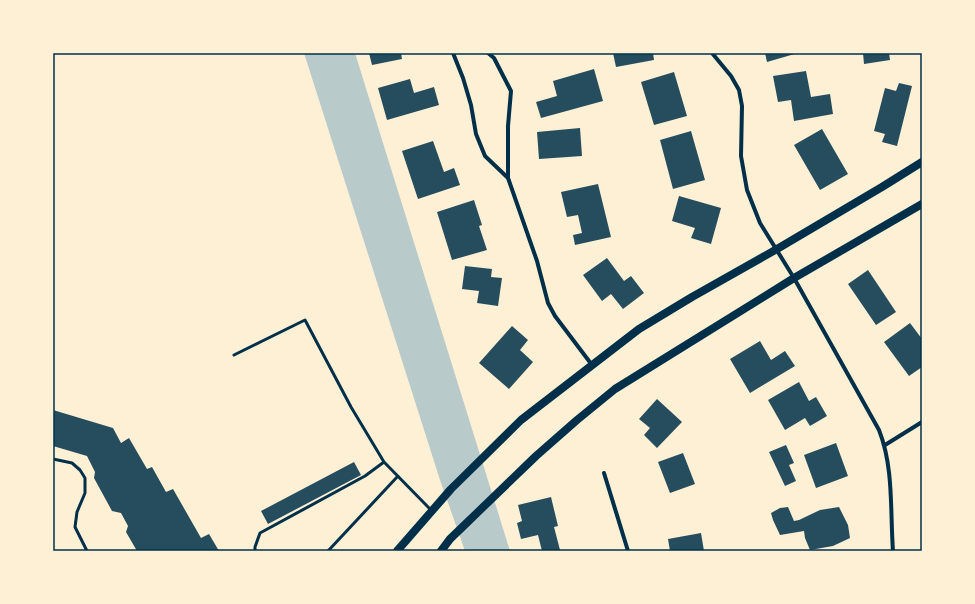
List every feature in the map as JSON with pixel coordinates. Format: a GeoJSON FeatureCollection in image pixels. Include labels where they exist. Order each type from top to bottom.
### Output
{"type":"FeatureCollection","features":[{"type":"Feature","properties":{"kind":"main road"},"geometry":{"type":"LineString","coordinates":[[397,551],[451,489],[520,420],[639,329],[777,249],[922,162]]}},
{"type":"Feature","properties":{"kind":"main road"},"geometry":{"type":"LineString","coordinates":[[441,551],[450,539],[536,456],[615,389],[794,278],[922,204]]}},
{"type":"Feature","properties":{"kind":"street"},"geometry":{"type":"LineString","coordinates":[[453,53],[463,78],[471,105],[476,134],[485,156],[508,178]]}},
{"type":"Feature","properties":{"kind":"street"},"geometry":{"type":"LineString","coordinates":[[488,53],[494,58],[511,91],[508,126],[508,178],[537,261],[548,303],[555,316],[592,365]]}},
{"type":"Feature","properties":{"kind":"street"},"geometry":{"type":"LineString","coordinates":[[712,53],[731,76],[739,90],[742,106],[741,156],[747,190],[760,223],[794,278],[879,430],[885,445],[888,466],[893,551]]}},
{"type":"Feature","properties":{"kind":"street"},"geometry":{"type":"LineString","coordinates":[[885,445],[922,422]]}},
{"type":"Feature","properties":{"kind":"street"},"geometry":{"type":"LineString","coordinates":[[604,473],[628,551]]}},
{"type":"Feature","properties":{"kind":"lane"},"geometry":{"type":"LineString","coordinates":[[234,355],[305,320],[351,407],[384,462],[432,511]]}},
{"type":"Feature","properties":{"kind":"lane"},"geometry":{"type":"LineString","coordinates":[[53,458],[72,463],[80,470],[85,478],[85,493],[77,512],[75,527],[87,551]]}},
{"type":"Feature","properties":{"kind":"lane"},"geometry":{"type":"LineString","coordinates":[[255,551],[260,533],[366,476],[384,462]]}},
{"type":"Feature","properties":{"kind":"lane"},"geometry":{"type":"LineString","coordinates":[[328,551],[398,476]]}},
{"type":"Feature","properties":{"kind":"shaded area"},"geometry":{"type":"Polygon","coordinates":[[[304,53],[355,53],[510,551],[465,551],[440,480],[304,53]]]}},
{"type":"Feature","properties":{"kind":"building"},"geometry":{"type":"Polygon","coordinates":[[[369,53],[401,53],[402,59],[372,65],[369,53]]]}},
{"type":"Feature","properties":{"kind":"building"},"geometry":{"type":"Polygon","coordinates":[[[613,53],[653,53],[654,60],[616,67],[613,53]]]}},
{"type":"Feature","properties":{"kind":"building"},"geometry":{"type":"Polygon","coordinates":[[[765,53],[798,53],[767,62],[765,53]]]}},
{"type":"Feature","properties":{"kind":"building"},"geometry":{"type":"Polygon","coordinates":[[[863,53],[889,53],[890,60],[864,64],[863,53]]]}},
{"type":"Feature","properties":{"kind":"building"},"geometry":{"type":"Polygon","coordinates":[[[594,69],[603,101],[541,118],[536,102],[557,96],[553,81],[594,69]]]}},
{"type":"Feature","properties":{"kind":"building"},"geometry":{"type":"Polygon","coordinates":[[[806,71],[811,97],[830,94],[833,114],[794,121],[791,100],[778,102],[773,76],[806,71]]]}},
{"type":"Feature","properties":{"kind":"building"},"geometry":{"type":"Polygon","coordinates":[[[674,72],[687,116],[654,125],[641,82],[674,72]]]}},
{"type":"Feature","properties":{"kind":"building"},"geometry":{"type":"Polygon","coordinates":[[[410,79],[414,93],[434,87],[439,105],[387,120],[378,88],[410,79]]]}},
{"type":"Feature","properties":{"kind":"building"},"geometry":{"type":"Polygon","coordinates":[[[899,83],[912,86],[897,146],[882,142],[885,134],[874,131],[885,88],[896,91],[899,83]]]}},
{"type":"Feature","properties":{"kind":"building"},"geometry":{"type":"Polygon","coordinates":[[[580,128],[582,156],[539,159],[537,132],[580,128]]]}},
{"type":"Feature","properties":{"kind":"building"},"geometry":{"type":"Polygon","coordinates":[[[822,129],[848,174],[820,190],[794,145],[822,129]]]}},
{"type":"Feature","properties":{"kind":"building"},"geometry":{"type":"Polygon","coordinates":[[[691,131],[705,180],[673,189],[660,140],[691,131]]]}},
{"type":"Feature","properties":{"kind":"building"},"geometry":{"type":"Polygon","coordinates":[[[433,141],[444,172],[454,168],[460,185],[418,199],[402,151],[433,141]]]}},
{"type":"Feature","properties":{"kind":"building"},"geometry":{"type":"Polygon","coordinates":[[[598,184],[611,237],[575,245],[573,235],[582,233],[578,215],[567,217],[561,192],[598,184]]]}},
{"type":"Feature","properties":{"kind":"building"},"geometry":{"type":"Polygon","coordinates":[[[679,196],[721,208],[711,244],[691,238],[695,228],[672,221],[679,196]]]}},
{"type":"Feature","properties":{"kind":"building"},"geometry":{"type":"Polygon","coordinates":[[[474,200],[482,225],[479,226],[487,250],[452,260],[437,212],[474,200]]]}},
{"type":"Feature","properties":{"kind":"building"},"geometry":{"type":"Polygon","coordinates":[[[607,258],[624,281],[631,276],[644,293],[623,309],[611,294],[602,301],[583,275],[607,258]]]}},
{"type":"Feature","properties":{"kind":"building"},"geometry":{"type":"Polygon","coordinates":[[[465,266],[492,269],[491,277],[502,278],[498,306],[477,303],[479,291],[462,289],[465,266]]]}},
{"type":"Feature","properties":{"kind":"building"},"geometry":{"type":"Polygon","coordinates":[[[868,270],[896,312],[876,325],[848,284],[868,270]]]}},
{"type":"Feature","properties":{"kind":"building"},"geometry":{"type":"Polygon","coordinates":[[[910,323],[922,339],[922,367],[909,376],[884,342],[910,323]]]}},
{"type":"Feature","properties":{"kind":"building"},"geometry":{"type":"Polygon","coordinates":[[[512,326],[528,340],[520,350],[533,362],[509,389],[479,363],[512,326]]]}},
{"type":"Feature","properties":{"kind":"building"},"geometry":{"type":"Polygon","coordinates":[[[760,341],[771,360],[785,351],[795,366],[750,393],[730,359],[760,341]]]}},
{"type":"Feature","properties":{"kind":"building"},"geometry":{"type":"Polygon","coordinates":[[[799,382],[809,401],[816,397],[827,416],[810,426],[805,418],[785,430],[768,400],[799,382]]]}},
{"type":"Feature","properties":{"kind":"building"},"geometry":{"type":"Polygon","coordinates":[[[657,399],[682,422],[657,448],[644,435],[650,428],[639,419],[657,399]]]}},
{"type":"Feature","properties":{"kind":"building"},"geometry":{"type":"Polygon","coordinates":[[[53,410],[113,428],[121,443],[129,438],[147,469],[152,467],[166,492],[173,489],[201,538],[209,534],[219,551],[137,551],[126,532],[128,526],[121,513],[112,511],[94,478],[95,472],[87,456],[53,446],[53,410]]]}},
{"type":"Feature","properties":{"kind":"building"},"geometry":{"type":"Polygon","coordinates":[[[836,443],[848,476],[816,488],[804,455],[836,443]]]}},
{"type":"Feature","properties":{"kind":"building"},"geometry":{"type":"Polygon","coordinates":[[[786,445],[794,463],[789,465],[796,481],[785,486],[769,452],[786,445]]]}},
{"type":"Feature","properties":{"kind":"building"},"geometry":{"type":"Polygon","coordinates":[[[683,453],[695,484],[670,493],[658,462],[683,453]]]}},
{"type":"Feature","properties":{"kind":"building"},"geometry":{"type":"Polygon","coordinates":[[[354,462],[361,475],[268,524],[261,511],[354,462]]]}},
{"type":"Feature","properties":{"kind":"building"},"geometry":{"type":"Polygon","coordinates":[[[551,497],[558,526],[554,527],[560,550],[542,551],[538,535],[521,539],[517,523],[522,521],[518,505],[551,497]]]}},
{"type":"Feature","properties":{"kind":"building"},"geometry":{"type":"Polygon","coordinates":[[[788,507],[794,521],[820,510],[839,507],[848,525],[850,538],[833,546],[810,550],[804,531],[780,535],[771,513],[780,508],[788,507]]]}},
{"type":"Feature","properties":{"kind":"building"},"geometry":{"type":"Polygon","coordinates":[[[701,533],[704,551],[670,551],[668,539],[701,533]]]}}]}
